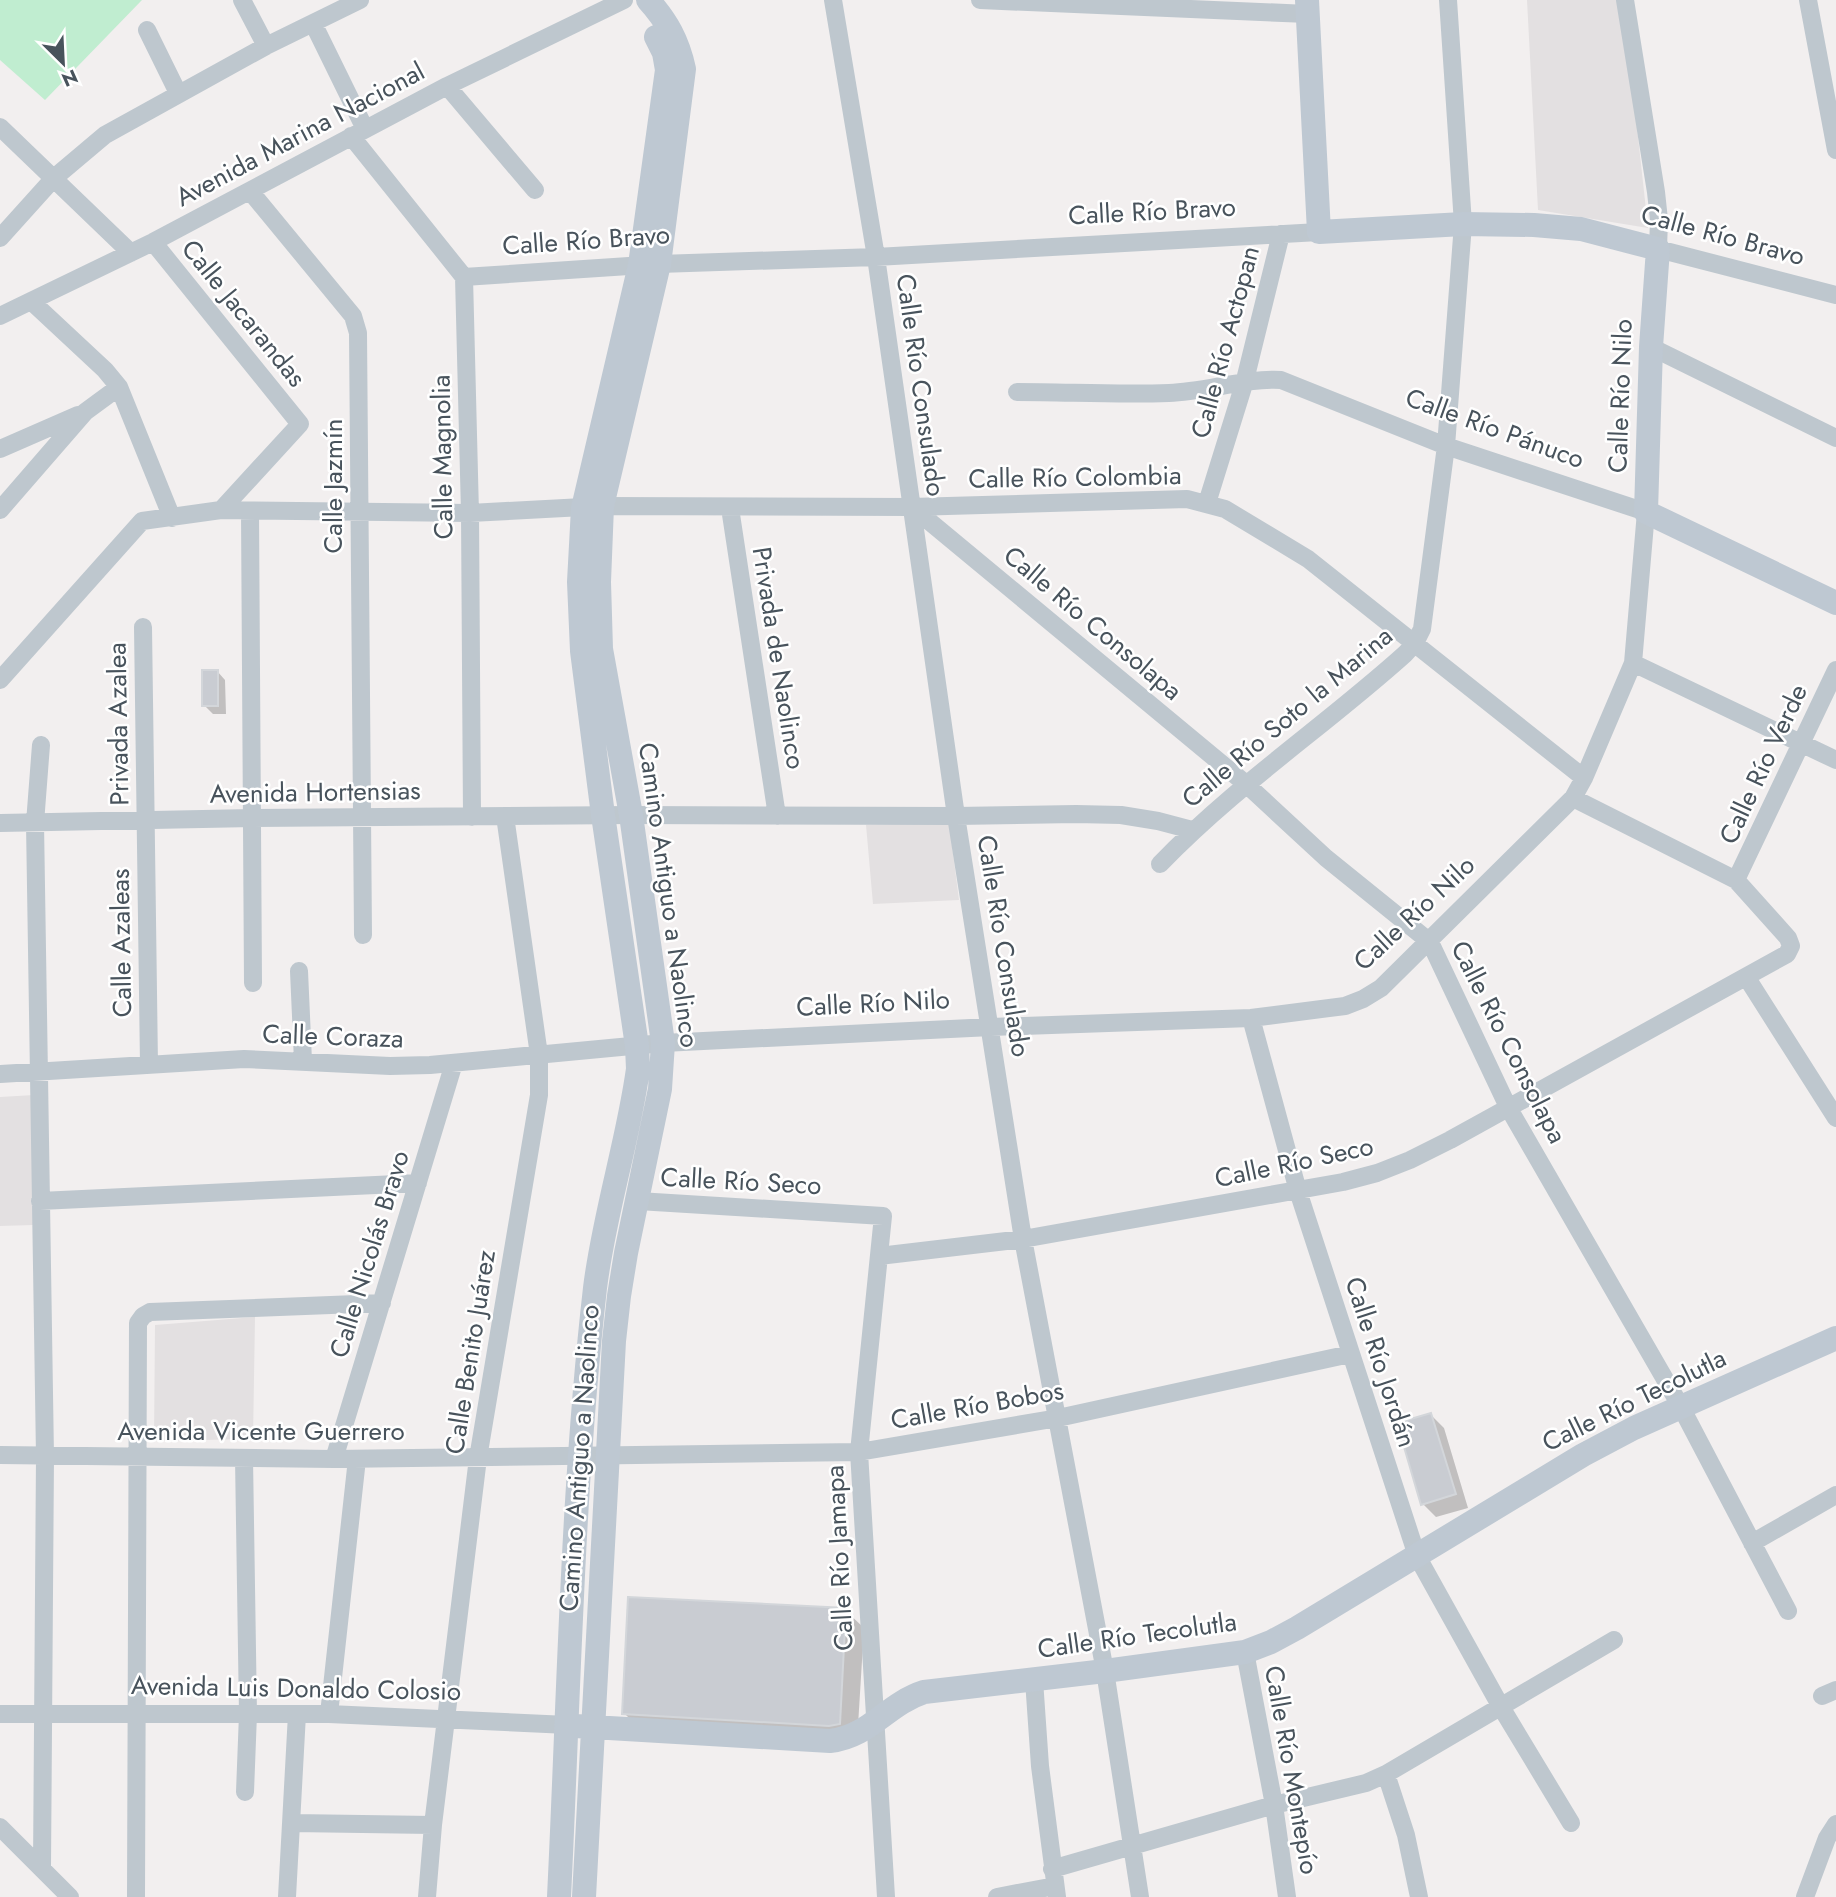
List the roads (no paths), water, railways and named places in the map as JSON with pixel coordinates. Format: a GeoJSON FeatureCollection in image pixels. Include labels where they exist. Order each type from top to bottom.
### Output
{"type":"FeatureCollection","features":[{"type":"Feature","properties":{"kind":"main road","name":"Camino Antiguo a Naolinco"},"geometry":{"type":"LineString","coordinates":[[584,1897],[580,1726],[580,1457],[596,1284],[638,1069],[582,651],[579,582],[593,507],[650,264],[684,69],[681,51],[666,20],[646,0]]}},
{"type":"Feature","properties":{"kind":"main road"},"geometry":{"type":"LineString","coordinates":[[1308,7],[1319,232]]}},
{"type":"Feature","properties":{"kind":"main road","name":"Calle Río Bravo"},"geometry":{"type":"LineString","coordinates":[[1319,232],[1463,224],[1581,229],[1658,249]]}},
{"type":"Feature","properties":{"kind":"main road","name":"Calle Río Nilo"},"geometry":{"type":"LineString","coordinates":[[1646,512],[1651,347],[1658,249]]}},
{"type":"Feature","properties":{"kind":"main road","name":"Camino Antiguo a Naolinco"},"geometry":{"type":"LineString","coordinates":[[559,1897],[580,1726],[619,1296],[660,1089],[663,1043],[631,815],[601,649],[593,507]]}},
{"type":"Feature","properties":{"kind":"main road","name":"Calle Río Pánuco"},"geometry":{"type":"LineString","coordinates":[[1646,512],[1836,603]]}},
{"type":"Feature","properties":{"kind":"main road","name":"Calle Río Tecolutla"},"geometry":{"type":"LineString","coordinates":[[580,1726],[830,1741],[846,1739],[897,1704],[924,1692],[1245,1652],[1297,1628],[1583,1454],[1836,1338]]}},
{"type":"Feature","properties":{"kind":"street"},"geometry":{"type":"LineString","coordinates":[[242,0],[266,46]]}},
{"type":"Feature","properties":{"kind":"street","name":"Avenida Marina Nacional"},"geometry":{"type":"LineString","coordinates":[[0,316],[153,242],[447,86],[624,0]]}},
{"type":"Feature","properties":{"kind":"street","name":"Calle Río Consulado"},"geometry":{"type":"LineString","coordinates":[[833,0],[876,257],[956,816],[1023,1238],[1105,1671],[1140,1897]]}},
{"type":"Feature","properties":{"kind":"street"},"geometry":{"type":"LineString","coordinates":[[980,0],[1308,7]]}},
{"type":"Feature","properties":{"kind":"street","name":"Calle Río Soto la Marina"},"geometry":{"type":"LineString","coordinates":[[631,815],[1121,815],[1192,830],[1392,667],[1415,643],[1422,629],[1446,446],[1463,224],[1448,0]]}},
{"type":"Feature","properties":{"kind":"street"},"geometry":{"type":"LineString","coordinates":[[1625,0],[1656,192],[1658,249]]}},
{"type":"Feature","properties":{"kind":"street"},"geometry":{"type":"LineString","coordinates":[[1808,0],[1836,150]]}},
{"type":"Feature","properties":{"kind":"street"},"geometry":{"type":"LineString","coordinates":[[0,238],[54,178],[104,135],[266,46],[356,1]]}},
{"type":"Feature","properties":{"kind":"street"},"geometry":{"type":"LineString","coordinates":[[313,23],[358,133],[464,278]]}},
{"type":"Feature","properties":{"kind":"street"},"geometry":{"type":"LineString","coordinates":[[146,30],[178,93]]}},
{"type":"Feature","properties":{"kind":"street"},"geometry":{"type":"LineString","coordinates":[[447,86],[535,190]]}},
{"type":"Feature","properties":{"kind":"street"},"geometry":{"type":"LineString","coordinates":[[0,127],[131,253]]}},
{"type":"Feature","properties":{"kind":"street","name":"Calle Jazmín"},"geometry":{"type":"LineString","coordinates":[[250,191],[353,316],[358,332],[363,935]]}},
{"type":"Feature","properties":{"kind":"street","name":"Calle Río Bravo"},"geometry":{"type":"LineString","coordinates":[[464,278],[650,264],[876,257],[1319,232]]}},
{"type":"Feature","properties":{"kind":"street","name":"Calle Río Actopan"},"geometry":{"type":"LineString","coordinates":[[1207,503],[1244,384],[1281,234]]}},
{"type":"Feature","properties":{"kind":"street","name":"Calle Jacarandas"},"geometry":{"type":"LineString","coordinates":[[153,242],[300,424],[221,510]]}},
{"type":"Feature","properties":{"kind":"street","name":"Calle Río Bravo"},"geometry":{"type":"LineString","coordinates":[[1658,249],[1836,295]]}},
{"type":"Feature","properties":{"kind":"street","name":"Calle Magnolia"},"geometry":{"type":"LineString","coordinates":[[464,278],[470,513],[472,817]]}},
{"type":"Feature","properties":{"kind":"street"},"geometry":{"type":"LineString","coordinates":[[31,301],[105,370],[119,387],[172,518]]}},
{"type":"Feature","properties":{"kind":"street"},"geometry":{"type":"LineString","coordinates":[[1651,347],[1836,438]]}},
{"type":"Feature","properties":{"kind":"street","name":"Calle Río Pánuco"},"geometry":{"type":"LineString","coordinates":[[1017,392],[1170,393],[1265,379],[1281,380],[1446,446],[1646,512]]}},
{"type":"Feature","properties":{"kind":"street"},"geometry":{"type":"LineString","coordinates":[[0,510],[85,412],[119,387]]}},
{"type":"Feature","properties":{"kind":"street"},"geometry":{"type":"LineString","coordinates":[[0,449],[85,412]]}},
{"type":"Feature","properties":{"kind":"street","name":"Calle Río Colombia"},"geometry":{"type":"LineString","coordinates":[[0,680],[142,521],[221,510],[470,513],[593,507],[912,507],[1187,499],[1207,503],[1243,519],[1308,559],[1584,778]]}},
{"type":"Feature","properties":{"kind":"street","name":"Calle Río Consolapa"},"geometry":{"type":"LineString","coordinates":[[912,507],[1246,784],[1325,858],[1430,942],[1508,1107],[1681,1407],[1788,1611]]}},
{"type":"Feature","properties":{"kind":"street","name":"Privada de Naolinco"},"geometry":{"type":"LineString","coordinates":[[730,508],[777,816]]}},
{"type":"Feature","properties":{"kind":"street"},"geometry":{"type":"LineString","coordinates":[[250,512],[253,983]]}},
{"type":"Feature","properties":{"kind":"street","name":"Calle Río Nilo"},"geometry":{"type":"LineString","coordinates":[[663,1043],[1251,1018],[1325,1010],[1363,999],[1381,988],[1430,942],[1573,798],[1633,663],[1646,512]]}},
{"type":"Feature","properties":{"kind":"street","name":"Privada Azalea"},"geometry":{"type":"LineString","coordinates":[[143,627],[146,821]]}},
{"type":"Feature","properties":{"kind":"street"},"geometry":{"type":"LineString","coordinates":[[1633,663],[1836,760]]}},
{"type":"Feature","properties":{"kind":"street","name":"Calle Río Verde"},"geometry":{"type":"LineString","coordinates":[[1737,880],[1836,670]]}},
{"type":"Feature","properties":{"kind":"street"},"geometry":{"type":"LineString","coordinates":[[41,745],[35,824],[46,1456],[42,1867]]}},
{"type":"Feature","properties":{"kind":"street"},"geometry":{"type":"LineString","coordinates":[[1573,798],[1737,880]]}},
{"type":"Feature","properties":{"kind":"street","name":"Avenida Hortensias"},"geometry":{"type":"LineString","coordinates":[[0,823],[631,815]]}},
{"type":"Feature","properties":{"kind":"street","name":"Calle Benito Juárez"},"geometry":{"type":"LineString","coordinates":[[427,1897],[433,1825],[478,1458],[539,1095],[539,1055],[505,816]]}},
{"type":"Feature","properties":{"kind":"street","name":"Calle Azaleas"},"geometry":{"type":"LineString","coordinates":[[146,821],[149,1065]]}},
{"type":"Feature","properties":{"kind":"street"},"geometry":{"type":"LineString","coordinates":[[1160,864],[1192,830]]}},
{"type":"Feature","properties":{"kind":"street","name":"Calle Río Seco"},"geometry":{"type":"LineString","coordinates":[[879,1256],[1023,1238],[1298,1191],[1343,1182],[1399,1165],[1450,1140],[1787,954],[1791,946],[1788,938],[1737,880]]}},
{"type":"Feature","properties":{"kind":"street"},"geometry":{"type":"LineString","coordinates":[[299,971],[303,1060]]}},
{"type":"Feature","properties":{"kind":"street"},"geometry":{"type":"LineString","coordinates":[[1747,978],[1833,1106]]}},
{"type":"Feature","properties":{"kind":"street","name":"Calle Río Jordán"},"geometry":{"type":"LineString","coordinates":[[1251,1018],[1298,1191],[1417,1556],[1501,1707],[1571,1823]]}},
{"type":"Feature","properties":{"kind":"street","name":"Calle Coraza"},"geometry":{"type":"LineString","coordinates":[[0,1074],[244,1059],[390,1066],[454,1063],[663,1043]]}},
{"type":"Feature","properties":{"kind":"street","name":"Calle Nicolás Bravo"},"geometry":{"type":"LineString","coordinates":[[334,1459],[454,1063]]}},
{"type":"Feature","properties":{"kind":"street"},"geometry":{"type":"LineString","coordinates":[[40,1200],[418,1184]]}},
{"type":"Feature","properties":{"kind":"street","name":"Calle Río Seco"},"geometry":{"type":"LineString","coordinates":[[638,1201],[883,1216]]}},
{"type":"Feature","properties":{"kind":"street","name":"Calle Río Jamapa"},"geometry":{"type":"LineString","coordinates":[[883,1216],[859,1452],[886,1897]]}},
{"type":"Feature","properties":{"kind":"street"},"geometry":{"type":"LineString","coordinates":[[136,1897],[138,1323],[150,1312],[382,1303]]}},
{"type":"Feature","properties":{"kind":"street","name":"Calle Río Bobos"},"geometry":{"type":"LineString","coordinates":[[606,1457],[859,1452],[1058,1418],[1350,1354]]}},
{"type":"Feature","properties":{"kind":"street","name":"Avenida Vicente Guerrero"},"geometry":{"type":"LineString","coordinates":[[0,1455],[334,1459],[606,1457]]}},
{"type":"Feature","properties":{"kind":"street"},"geometry":{"type":"LineString","coordinates":[[244,1458],[248,1714],[245,1792]]}},
{"type":"Feature","properties":{"kind":"street"},"geometry":{"type":"LineString","coordinates":[[330,1714],[357,1459]]}},
{"type":"Feature","properties":{"kind":"street"},"geometry":{"type":"LineString","coordinates":[[1752,1543],[1836,1494]]}},
{"type":"Feature","properties":{"kind":"street"},"geometry":{"type":"LineString","coordinates":[[997,1897],[1054,1884],[1131,1848],[1274,1805],[1366,1783],[1386,1774],[1614,1640]]}},
{"type":"Feature","properties":{"kind":"street","name":"Calle Río Montepío"},"geometry":{"type":"LineString","coordinates":[[1245,1652],[1274,1805],[1287,1897]]}},
{"type":"Feature","properties":{"kind":"street"},"geometry":{"type":"LineString","coordinates":[[1034,1679],[1040,1766],[1054,1884]]}},
{"type":"Feature","properties":{"kind":"street","name":"Avenida Luis Donaldo Colosio"},"geometry":{"type":"LineString","coordinates":[[0,1714],[330,1714],[580,1726]]}},
{"type":"Feature","properties":{"kind":"street"},"geometry":{"type":"LineString","coordinates":[[287,1897],[297,1714]]}},
{"type":"Feature","properties":{"kind":"street"},"geometry":{"type":"LineString","coordinates":[[1386,1774],[1406,1835],[1419,1897]]}},
{"type":"Feature","properties":{"kind":"street"},"geometry":{"type":"LineString","coordinates":[[292,1823],[433,1825]]}},
{"type":"Feature","properties":{"kind":"street"},"geometry":{"type":"LineString","coordinates":[[1805,1897],[1836,1824]]}},
{"type":"Feature","properties":{"kind":"street"},"geometry":{"type":"LineString","coordinates":[[0,1827],[70,1897]]}}]}
